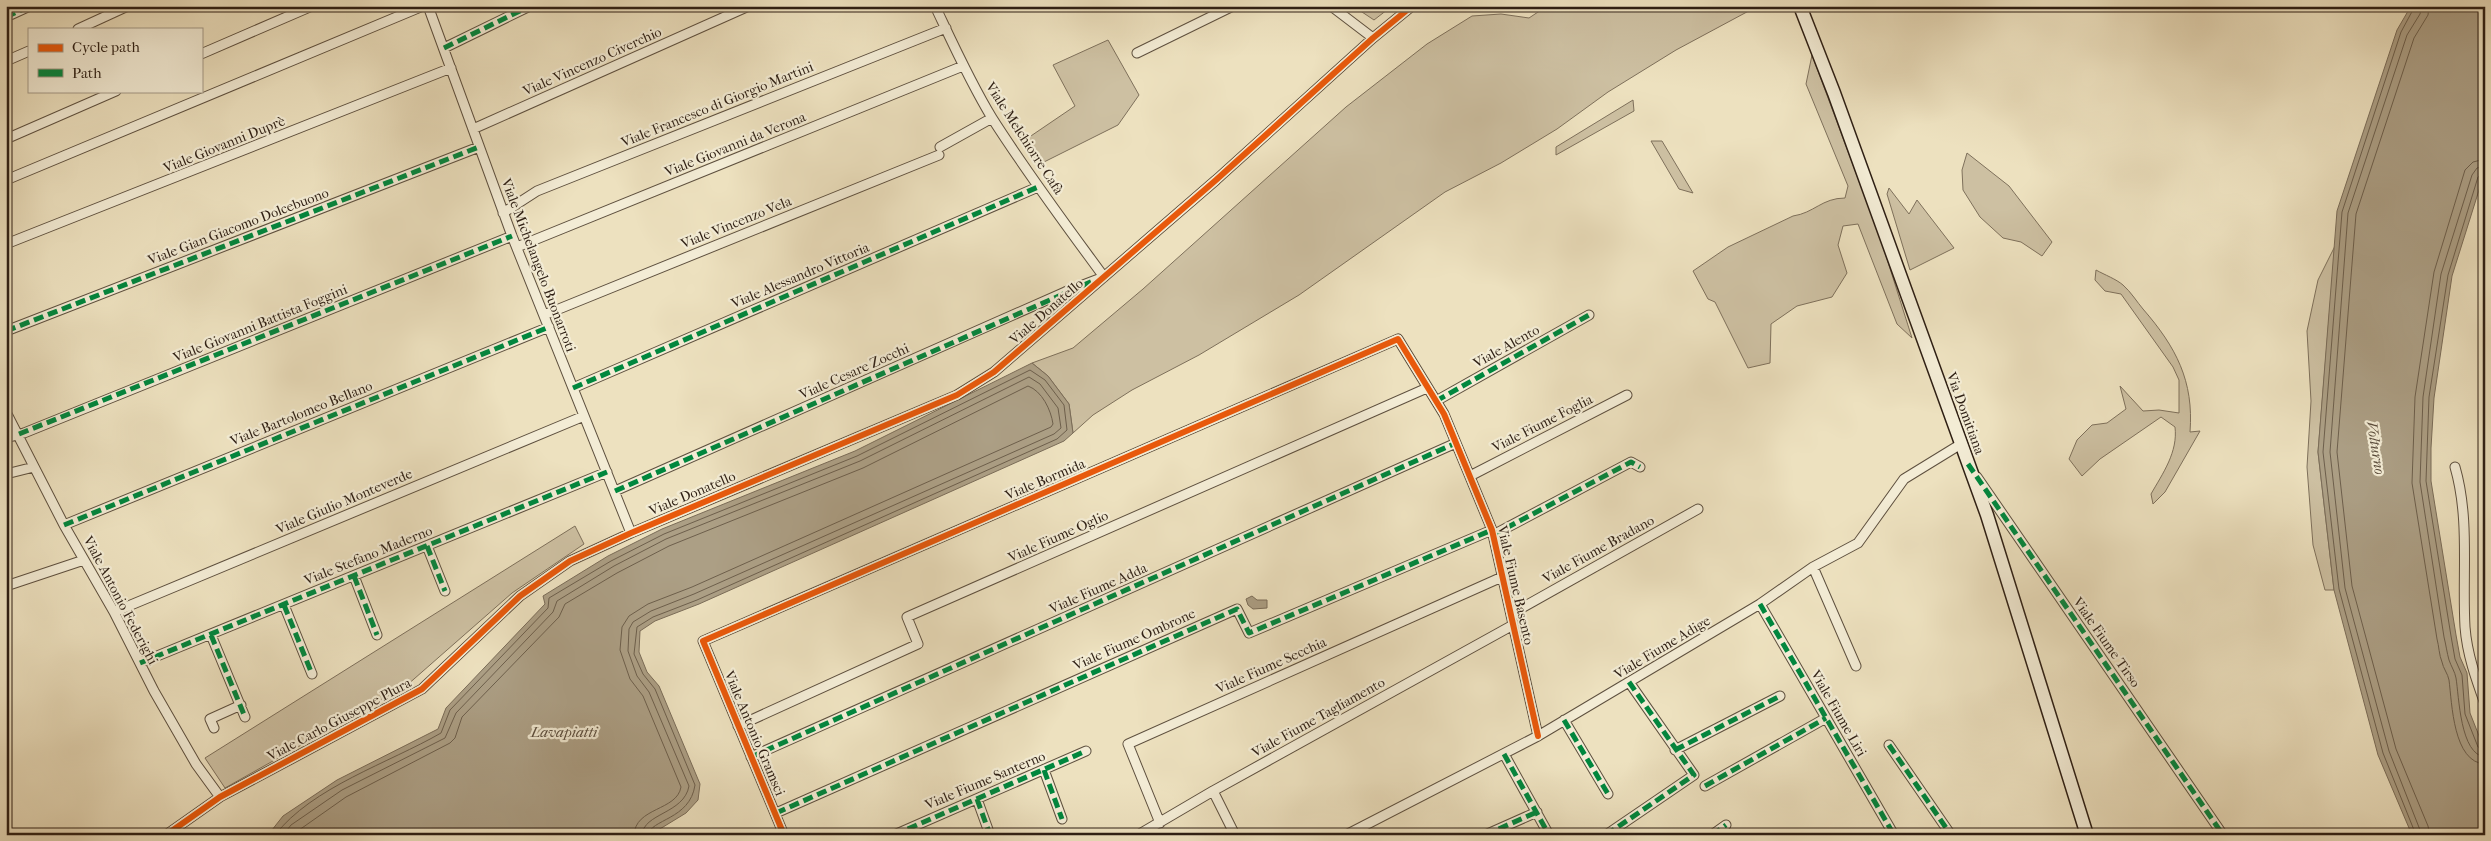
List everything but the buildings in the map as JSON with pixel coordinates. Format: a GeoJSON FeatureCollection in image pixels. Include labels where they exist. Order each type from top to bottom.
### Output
{"type":"FeatureCollection","features":[{"type":"Feature","properties":{"kind":"street"},"geometry":{"type":"LineString","coordinates":[[6,17],[30,6]]}},
{"type":"Feature","properties":{"kind":"street"},"geometry":{"type":"LineString","coordinates":[[80,28],[128,6]]}},
{"type":"Feature","properties":{"kind":"street"},"geometry":{"type":"LineString","coordinates":[[202,54],[312,6]]}},
{"type":"Feature","properties":{"kind":"street"},"geometry":{"type":"LineString","coordinates":[[6,180],[423,6]]}},
{"type":"Feature","properties":{"kind":"street","name":"Viale Michelangelo Buonarroti"},"geometry":{"type":"LineString","coordinates":[[428,6],[516,247],[631,533]]}},
{"type":"Feature","properties":{"kind":"street"},"geometry":{"type":"LineString","coordinates":[[444,48],[530,6]]}},
{"type":"Feature","properties":{"kind":"street","name":"Viale Vincenzo Civerchio"},"geometry":{"type":"LineString","coordinates":[[473,129],[749,6]]}},
{"type":"Feature","properties":{"kind":"street","name":"Viale Melchiorre Cafà"},"geometry":{"type":"LineString","coordinates":[[935,6],[963,66],[992,118],[1038,187],[1104,277]]}},
{"type":"Feature","properties":{"kind":"street"},"geometry":{"type":"LineString","coordinates":[[1136,53],[1233,6]]}},
{"type":"Feature","properties":{"kind":"street"},"geometry":{"type":"LineString","coordinates":[[1331,6],[1373,38]]}},
{"type":"Feature","properties":{"kind":"street","name":"Viale Donatello"},"geometry":{"type":"LineString","coordinates":[[631,533],[958,395],[994,372],[1216,180],[1373,38],[1412,6]]}},
{"type":"Feature","properties":{"kind":"street","name":"Via Domitiana"},"geometry":{"type":"LineString","coordinates":[[1800,6],[1987,515],[2087,835]]}},
{"type":"Feature","properties":{"kind":"street","name":"Viale Francesco di Giorgio Martini"},"geometry":{"type":"LineString","coordinates":[[503,213],[538,191],[946,28]]}},
{"type":"Feature","properties":{"kind":"street"},"geometry":{"type":"LineString","coordinates":[[6,61],[28,51]]}},
{"type":"Feature","properties":{"kind":"street","name":"Viale Giovanni da Verona"},"geometry":{"type":"LineString","coordinates":[[516,247],[963,66]]}},
{"type":"Feature","properties":{"kind":"street","name":"Viale Giovanni Duprè"},"geometry":{"type":"LineString","coordinates":[[6,244],[451,68]]}},
{"type":"Feature","properties":{"kind":"street"},"geometry":{"type":"LineString","coordinates":[[6,139],[114,92]]}},
{"type":"Feature","properties":{"kind":"street","name":"Viale Vincenzo Vela"},"geometry":{"type":"LineString","coordinates":[[544,315],[939,151],[992,118]]}},
{"type":"Feature","properties":{"kind":"street","name":"Viale Gian Giacomo Dolcebuono"},"geometry":{"type":"LineString","coordinates":[[6,331],[479,147]]}},
{"type":"Feature","properties":{"kind":"street","name":"Viale Alessandro Vittoria"},"geometry":{"type":"LineString","coordinates":[[573,388],[1038,187]]}},
{"type":"Feature","properties":{"kind":"street","name":"Viale Giovanni Battista Foggini"},"geometry":{"type":"LineString","coordinates":[[6,438],[512,236]]}},
{"type":"Feature","properties":{"kind":"street","name":"Viale Cesare Zocchi"},"geometry":{"type":"LineString","coordinates":[[615,491],[1065,292],[1104,277]]}},
{"type":"Feature","properties":{"kind":"street","name":"Viale Alento"},"geometry":{"type":"LineString","coordinates":[[1436,401],[1589,315]]}},
{"type":"Feature","properties":{"kind":"street","name":"Viale Bartolomeo Bellano"},"geometry":{"type":"LineString","coordinates":[[64,525],[549,327]]}},
{"type":"Feature","properties":{"kind":"street","name":"Viale Fiume Basento"},"geometry":{"type":"LineString","coordinates":[[1398,339],[1436,401],[1456,443],[1493,532],[1538,736]]}},
{"type":"Feature","properties":{"kind":"street","name":"Viale Bormida"},"geometry":{"type":"LineString","coordinates":[[703,641],[1398,339]]}},
{"type":"Feature","properties":{"kind":"street","name":"Viale Fiume Oglio"},"geometry":{"type":"LineString","coordinates":[[738,726],[918,644],[907,617],[1427,388]]}},
{"type":"Feature","properties":{"kind":"street","name":"Viale Fiume Foglia"},"geometry":{"type":"LineString","coordinates":[[1470,476],[1627,395]]}},
{"type":"Feature","properties":{"kind":"street","name":"Viale Antonio Federighi"},"geometry":{"type":"LineString","coordinates":[[6,412],[19,434],[64,525],[114,612],[181,740],[220,797]]}},
{"type":"Feature","properties":{"kind":"street","name":"Viale Giulio Monteverde"},"geometry":{"type":"LineString","coordinates":[[114,612],[584,416]]}},
{"type":"Feature","properties":{"kind":"street","name":"Viale Fiume Adda"},"geometry":{"type":"LineString","coordinates":[[751,757],[1456,443]]}},
{"type":"Feature","properties":{"kind":"street","name":"Viale Fiume Adige"},"geometry":{"type":"LineString","coordinates":[[1346,835],[1538,736],[1760,604],[1813,567],[1858,543],[1904,479],[1961,444]]}},
{"type":"Feature","properties":{"kind":"street"},"geometry":{"type":"LineString","coordinates":[[1493,532],[1631,462],[1640,467]]}},
{"type":"Feature","properties":{"kind":"street","name":"Viale Fiume Tirso"},"geometry":{"type":"LineString","coordinates":[[1968,464],[2223,835]]}},
{"type":"Feature","properties":{"kind":"street"},"geometry":{"type":"LineString","coordinates":[[6,474],[34,466]]}},
{"type":"Feature","properties":{"kind":"street"},"geometry":{"type":"LineString","coordinates":[[2455,468],[2462,493],[2465,629],[2474,672],[2485,704]]}},
{"type":"Feature","properties":{"kind":"street","name":"Viale Stefano Maderno"},"geometry":{"type":"LineString","coordinates":[[140,663],[607,472]]}},
{"type":"Feature","properties":{"kind":"street","name":"Viale Fiume Bradano"},"geometry":{"type":"LineString","coordinates":[[1511,614],[1698,509]]}},
{"type":"Feature","properties":{"kind":"street","name":"Viale Fiume Ombrone"},"geometry":{"type":"LineString","coordinates":[[776,813],[1237,609],[1249,633],[1493,532]]}},
{"type":"Feature","properties":{"kind":"street","name":"Viale Carlo Giuseppe Plura"},"geometry":{"type":"LineString","coordinates":[[166,835],[220,797],[422,689],[520,596],[570,561],[631,533]]}},
{"type":"Feature","properties":{"kind":"street"},"geometry":{"type":"LineString","coordinates":[[427,546],[445,591]]}},
{"type":"Feature","properties":{"kind":"street"},"geometry":{"type":"LineString","coordinates":[[6,586],[84,560]]}},
{"type":"Feature","properties":{"kind":"street"},"geometry":{"type":"LineString","coordinates":[[1813,567],[1856,666]]}},
{"type":"Feature","properties":{"kind":"street"},"geometry":{"type":"LineString","coordinates":[[354,576],[377,635]]}},
{"type":"Feature","properties":{"kind":"street","name":"Viale Fiume Secchia"},"geometry":{"type":"LineString","coordinates":[[1160,823],[1128,744],[1502,576]]}},
{"type":"Feature","properties":{"kind":"street","name":"Viale Fiume Liri"},"geometry":{"type":"LineString","coordinates":[[1760,604],[1894,835]]}},
{"type":"Feature","properties":{"kind":"street"},"geometry":{"type":"LineString","coordinates":[[284,605],[312,674]]}},
{"type":"Feature","properties":{"kind":"street","name":"Viale Fiume Tagliamento"},"geometry":{"type":"LineString","coordinates":[[1138,835],[1213,791],[1513,625]]}},
{"type":"Feature","properties":{"kind":"street"},"geometry":{"type":"LineString","coordinates":[[211,635],[245,718]]}},
{"type":"Feature","properties":{"kind":"street","name":"Viale Antonio Gramsci"},"geometry":{"type":"LineString","coordinates":[[703,641],[784,835]]}},
{"type":"Feature","properties":{"kind":"street"},"geometry":{"type":"LineString","coordinates":[[1606,835],[1694,775],[1629,682]]}},
{"type":"Feature","properties":{"kind":"street"},"geometry":{"type":"LineString","coordinates":[[1675,750],[1780,696]]}},
{"type":"Feature","properties":{"kind":"street"},"geometry":{"type":"LineString","coordinates":[[214,728],[210,719],[241,705]]}},
{"type":"Feature","properties":{"kind":"street"},"geometry":{"type":"LineString","coordinates":[[1705,786],[1826,718]]}},
{"type":"Feature","properties":{"kind":"street"},"geometry":{"type":"LineString","coordinates":[[1564,720],[1608,794]]}},
{"type":"Feature","properties":{"kind":"street"},"geometry":{"type":"LineString","coordinates":[[1889,746],[1951,835]]}},
{"type":"Feature","properties":{"kind":"street","name":"Viale Fiume Santerno"},"geometry":{"type":"LineString","coordinates":[[899,834],[1086,751]]}},
{"type":"Feature","properties":{"kind":"street"},"geometry":{"type":"LineString","coordinates":[[1504,754],[1549,835]]}},
{"type":"Feature","properties":{"kind":"street"},"geometry":{"type":"LineString","coordinates":[[1044,770],[1062,819]]}},
{"type":"Feature","properties":{"kind":"street"},"geometry":{"type":"LineString","coordinates":[[1213,791],[1235,835]]}},
{"type":"Feature","properties":{"kind":"street"},"geometry":{"type":"LineString","coordinates":[[977,799],[990,835]]}},
{"type":"Feature","properties":{"kind":"street"},"geometry":{"type":"LineString","coordinates":[[1485,835],[1537,812]]}},
{"type":"Feature","properties":{"kind":"street"},"geometry":{"type":"LineString","coordinates":[[1712,835],[1726,825]]}},
{"type":"Feature","properties":{"kind":"shaded area"},"geometry":{"type":"Polygon","coordinates":[[[1353,6],[1392,6],[1374,20],[1353,6]]]}},
{"type":"Feature","properties":{"kind":"shaded area"},"geometry":{"type":"Polygon","coordinates":[[[1547,6],[1758,6],[1676,50],[1608,92],[1557,129],[1501,163],[1445,192],[1299,295],[1199,355],[1132,390],[1093,415],[1073,433],[1069,404],[1048,376],[1032,363],[1073,348],[1143,289],[1346,107],[1427,44],[1472,16],[1501,14],[1529,18],[1547,6]]]}},
{"type":"Feature","properties":{"kind":"shaded area"},"geometry":{"type":"Polygon","coordinates":[[[1108,40],[1139,95],[1118,125],[1040,164],[1022,142],[1075,106],[1053,65],[1108,40]]]}},
{"type":"Feature","properties":{"kind":"shaded area"},"geometry":{"type":"Polygon","coordinates":[[[1812,55],[1881,240],[1912,338],[1897,324],[1858,224],[1843,226],[1838,245],[1847,273],[1832,297],[1797,306],[1771,324],[1770,363],[1748,368],[1715,302],[1708,299],[1693,271],[1728,247],[1830,200],[1845,198],[1848,186],[1806,84],[1812,55]]]}},
{"type":"Feature","properties":{"kind":"shaded area"},"geometry":{"type":"Polygon","coordinates":[[[1633,100],[1634,111],[1556,155],[1556,147],[1633,100]]]}},
{"type":"Feature","properties":{"kind":"shaded area"},"geometry":{"type":"Polygon","coordinates":[[[1651,141],[1662,141],[1693,193],[1679,189],[1651,141]]]}},
{"type":"Feature","properties":{"kind":"shaded area"},"geometry":{"type":"Polygon","coordinates":[[[1967,153],[2009,186],[2052,242],[2042,256],[2021,242],[2003,238],[1980,217],[1963,190],[1962,170],[1967,153]]]}},
{"type":"Feature","properties":{"kind":"shaded area"},"geometry":{"type":"Polygon","coordinates":[[[1889,188],[1909,214],[1917,200],[1954,248],[1910,270],[1887,194],[1889,188]]]}},
{"type":"Feature","properties":{"kind":"shaded area"},"geometry":{"type":"Polygon","coordinates":[[[2335,246],[2318,452],[2334,590],[2325,590],[2313,545],[2307,467],[2311,401],[2307,331],[2318,280],[2335,246]]]}},
{"type":"Feature","properties":{"kind":"shaded area"},"geometry":{"type":"Polygon","coordinates":[[[2096,270],[2126,288],[2165,337],[2186,381],[2189,397],[2190,432],[2200,431],[2165,492],[2153,504],[2151,494],[2169,462],[2175,436],[2175,427],[2161,417],[2100,459],[2082,476],[2069,459],[2077,440],[2092,425],[2107,423],[2126,409],[2120,386],[2143,411],[2159,410],[2179,413],[2179,380],[2173,367],[2121,294],[2105,291],[2095,280],[2096,270]]]}},
{"type":"Feature","properties":{"kind":"shaded area"},"geometry":{"type":"Polygon","coordinates":[[[575,526],[584,544],[512,593],[406,686],[225,788],[205,758],[575,526]]]}},
{"type":"Feature","properties":{"kind":"water","name":"Volturno"},"geometry":{"type":"Polygon","coordinates":[[[2411,6],[2485,6],[2485,171],[2452,276],[2434,398],[2431,481],[2460,657],[2467,673],[2470,713],[2485,751],[2485,835],[2412,835],[2378,755],[2334,590],[2318,452],[2337,211],[2397,30],[2411,6]]]}},
{"type":"Feature","properties":{"kind":"water","name":"Lavapiatti"},"geometry":{"type":"Polygon","coordinates":[[[1032,363],[1048,376],[1069,404],[1073,433],[1064,441],[699,604],[655,621],[640,631],[639,652],[647,672],[659,686],[700,784],[698,800],[686,813],[650,835],[268,835],[283,816],[337,780],[438,729],[446,708],[545,604],[543,596],[608,556],[662,529],[855,451],[1032,363]]]}},
{"type":"Feature","properties":{"kind":"water"},"geometry":{"type":"Polygon","coordinates":[[[1252,596],[1257,600],[1267,600],[1267,608],[1253,609],[1248,605],[1246,599],[1252,596]]]}},
{"type":"Feature","properties":{"kind":"marked path"},"geometry":{"type":"LineString","coordinates":[[6,17],[30,6]]}},
{"type":"Feature","properties":{"kind":"marked path"},"geometry":{"type":"LineString","coordinates":[[444,48],[530,6]]}},
{"type":"Feature","properties":{"kind":"marked path"},"geometry":{"type":"LineString","coordinates":[[6,331],[479,147]]}},
{"type":"Feature","properties":{"kind":"marked path"},"geometry":{"type":"LineString","coordinates":[[573,388],[1038,187]]}},
{"type":"Feature","properties":{"kind":"marked path"},"geometry":{"type":"LineString","coordinates":[[19,434],[512,236]]}},
{"type":"Feature","properties":{"kind":"marked path"},"geometry":{"type":"LineString","coordinates":[[615,491],[1093,281]]}},
{"type":"Feature","properties":{"kind":"marked path"},"geometry":{"type":"LineString","coordinates":[[1436,401],[1589,315]]}},
{"type":"Feature","properties":{"kind":"marked path"},"geometry":{"type":"LineString","coordinates":[[64,525],[549,327]]}},
{"type":"Feature","properties":{"kind":"marked path"},"geometry":{"type":"LineString","coordinates":[[751,757],[1456,443]]}},
{"type":"Feature","properties":{"kind":"marked path"},"geometry":{"type":"LineString","coordinates":[[1493,535],[1631,462],[1640,467]]}},
{"type":"Feature","properties":{"kind":"marked path"},"geometry":{"type":"LineString","coordinates":[[1968,464],[2223,835]]}},
{"type":"Feature","properties":{"kind":"marked path"},"geometry":{"type":"LineString","coordinates":[[140,663],[607,472]]}},
{"type":"Feature","properties":{"kind":"marked path"},"geometry":{"type":"LineString","coordinates":[[776,813],[1237,609],[1249,633],[1492,530]]}},
{"type":"Feature","properties":{"kind":"marked path"},"geometry":{"type":"LineString","coordinates":[[427,546],[445,591]]}},
{"type":"Feature","properties":{"kind":"marked path"},"geometry":{"type":"LineString","coordinates":[[354,576],[377,635]]}},
{"type":"Feature","properties":{"kind":"marked path"},"geometry":{"type":"LineString","coordinates":[[1760,604],[1894,835]]}},
{"type":"Feature","properties":{"kind":"marked path"},"geometry":{"type":"LineString","coordinates":[[284,605],[312,674]]}},
{"type":"Feature","properties":{"kind":"marked path"},"geometry":{"type":"LineString","coordinates":[[211,635],[245,717]]}},
{"type":"Feature","properties":{"kind":"marked path"},"geometry":{"type":"LineString","coordinates":[[1606,835],[1694,775],[1629,682]]}},
{"type":"Feature","properties":{"kind":"marked path"},"geometry":{"type":"LineString","coordinates":[[1675,750],[1780,696]]}},
{"type":"Feature","properties":{"kind":"marked path"},"geometry":{"type":"LineString","coordinates":[[1705,786],[1826,718]]}},
{"type":"Feature","properties":{"kind":"marked path"},"geometry":{"type":"LineString","coordinates":[[1564,720],[1608,794]]}},
{"type":"Feature","properties":{"kind":"marked path"},"geometry":{"type":"LineString","coordinates":[[1889,745],[1951,835]]}},
{"type":"Feature","properties":{"kind":"marked path"},"geometry":{"type":"LineString","coordinates":[[894,835],[1086,751]]}},
{"type":"Feature","properties":{"kind":"marked path"},"geometry":{"type":"LineString","coordinates":[[1504,754],[1549,835]]}},
{"type":"Feature","properties":{"kind":"marked path"},"geometry":{"type":"LineString","coordinates":[[1044,770],[1062,819]]}},
{"type":"Feature","properties":{"kind":"marked path"},"geometry":{"type":"LineString","coordinates":[[977,799],[990,835]]}},
{"type":"Feature","properties":{"kind":"marked path"},"geometry":{"type":"LineString","coordinates":[[1485,835],[1537,812]]}},
{"type":"Feature","properties":{"kind":"marked path"},"geometry":{"type":"LineString","coordinates":[[1712,835],[1726,825]]}},
{"type":"Feature","properties":{"kind":"cycle path"},"geometry":{"type":"LineString","coordinates":[[166,835],[220,797],[422,689],[520,596],[570,561],[631,533],[957,395],[994,372],[1216,180],[1373,38],[1412,6]]}},
{"type":"Feature","properties":{"kind":"cycle path"},"geometry":{"type":"LineString","coordinates":[[784,835],[703,641],[1398,339],[1444,414],[1492,530],[1538,736]]}}]}
